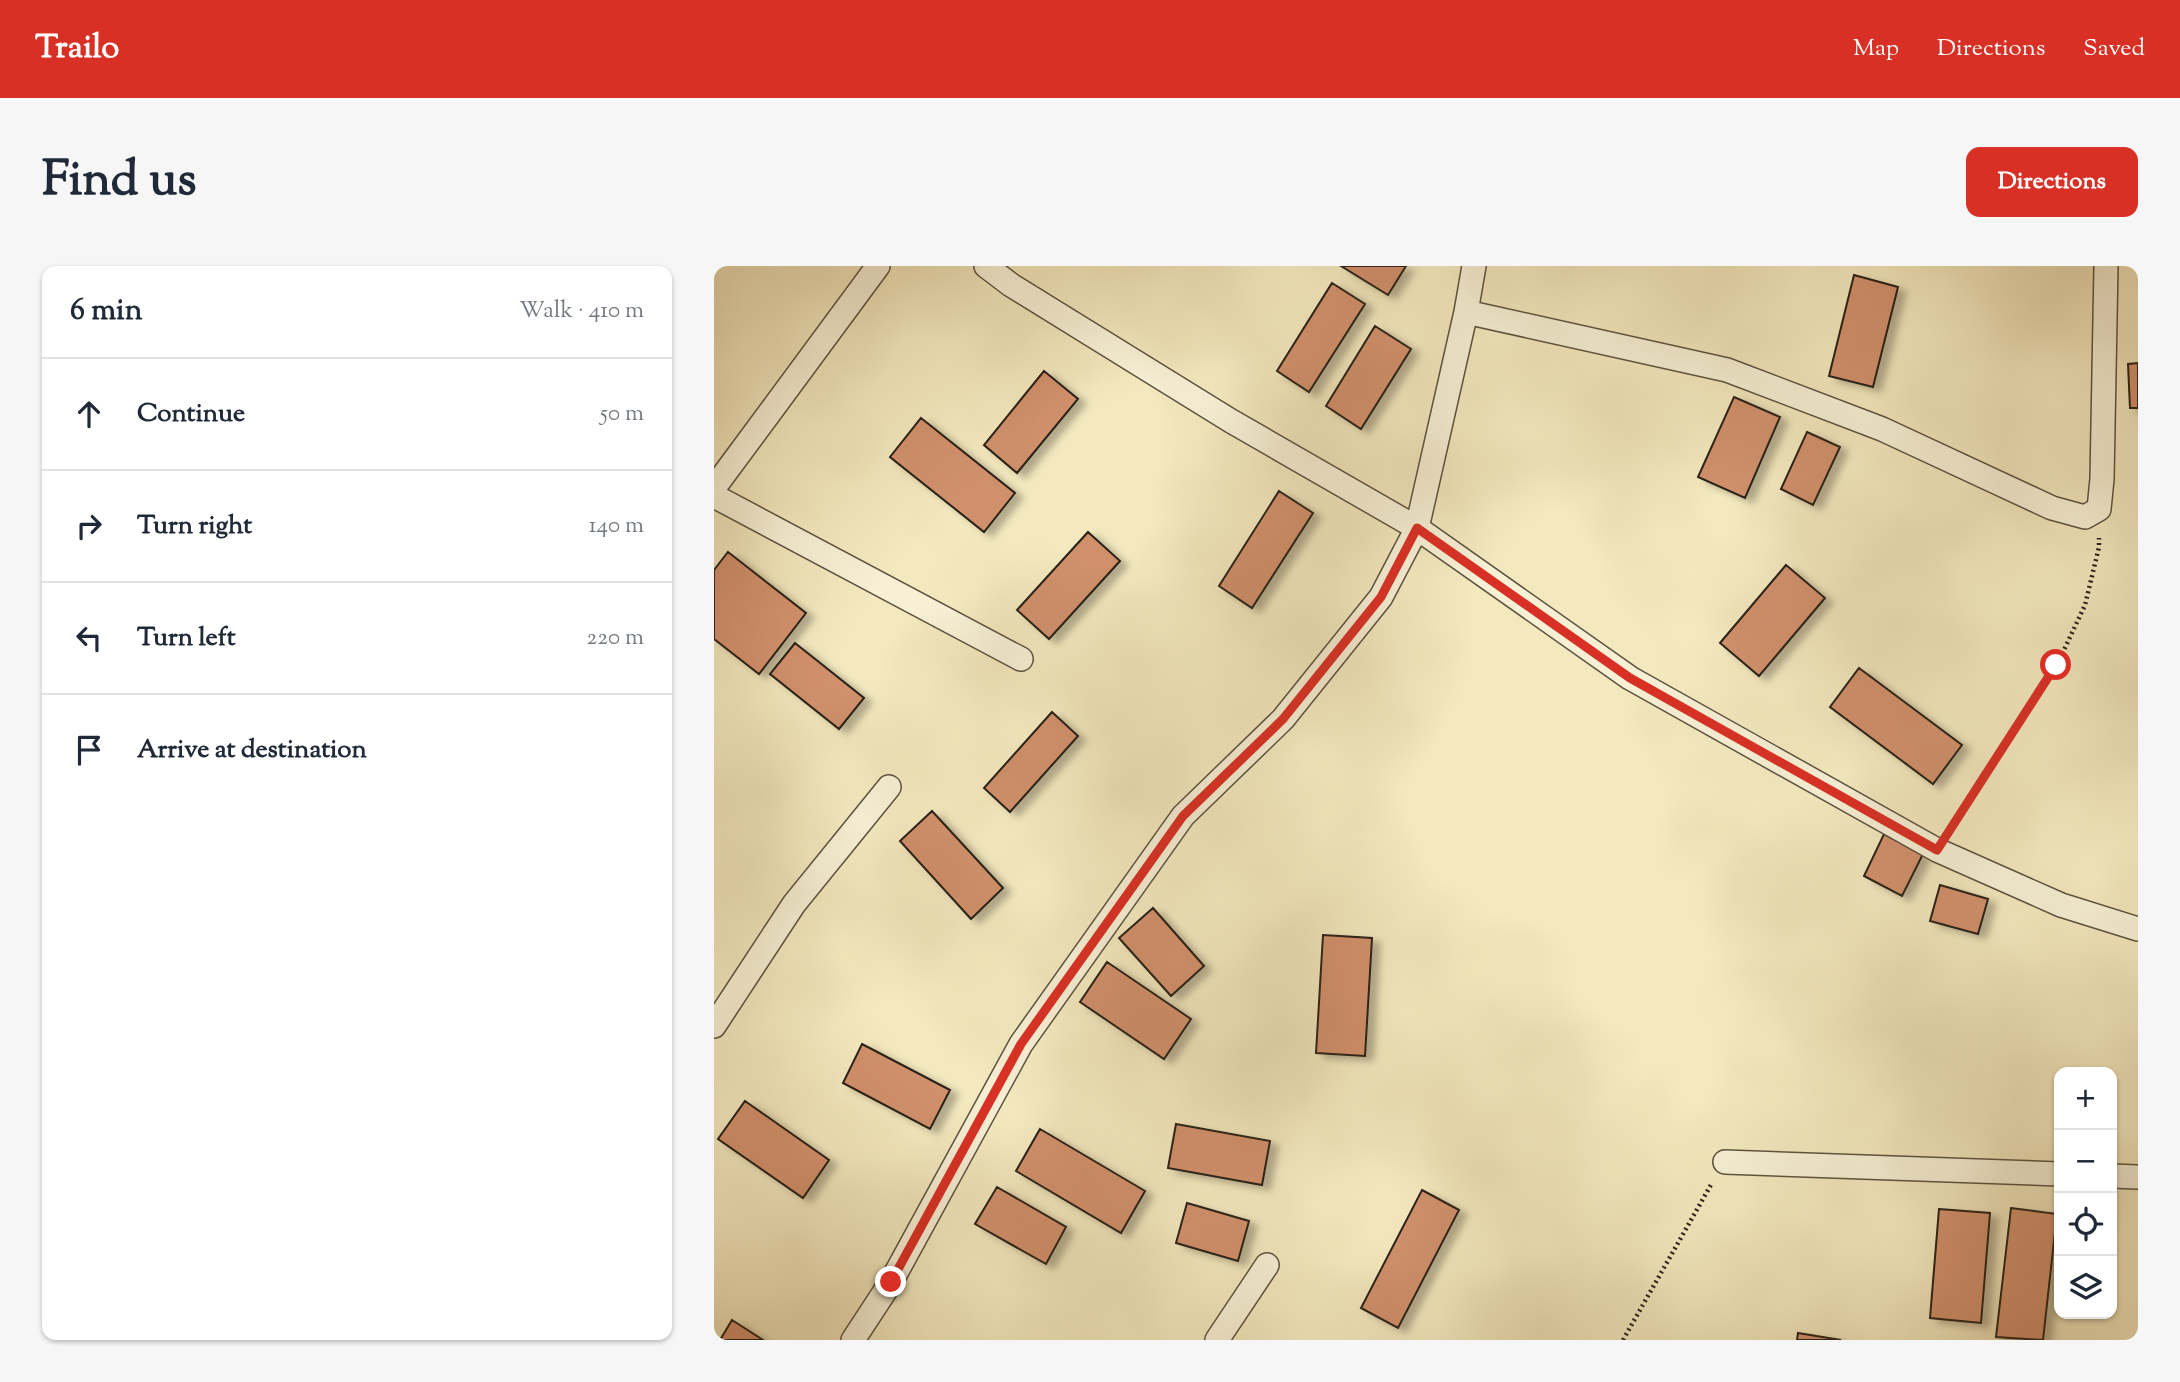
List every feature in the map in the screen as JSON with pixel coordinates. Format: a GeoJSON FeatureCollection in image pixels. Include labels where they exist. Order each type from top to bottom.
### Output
{"type":"FeatureCollection","features":[{"type":"Feature","properties":{"kind":"street"},"geometry":{"type":"LineString","coordinates":[[714,488],[878,266]]}},
{"type":"Feature","properties":{"kind":"street"},"geometry":{"type":"LineString","coordinates":[[986,266],[1017,276],[1231,421],[1417,528],[1630,678],[1937,850],[2061,905],[2138,929]]}},
{"type":"Feature","properties":{"kind":"street"},"geometry":{"type":"LineString","coordinates":[[853,1340],[891,1282],[1021,1044],[1183,816],[1283,719],[1381,597],[1417,528],[1474,266]]}},
{"type":"Feature","properties":{"kind":"street"},"geometry":{"type":"LineString","coordinates":[[1465,312],[1727,370],[1882,429],[2052,509],[2085,516],[2099,509],[2102,479],[2106,266]]}},
{"type":"Feature","properties":{"kind":"street"},"geometry":{"type":"LineString","coordinates":[[714,496],[1021,659]]}},
{"type":"Feature","properties":{"kind":"street"},"geometry":{"type":"LineString","coordinates":[[714,1026],[794,904],[889,786]]}},
{"type":"Feature","properties":{"kind":"street"},"geometry":{"type":"LineString","coordinates":[[1725,1161],[2054,1174]]}},
{"type":"Feature","properties":{"kind":"street"},"geometry":{"type":"LineString","coordinates":[[2117,1176],[2138,1177]]}},
{"type":"Feature","properties":{"kind":"street"},"geometry":{"type":"LineString","coordinates":[[1216,1340],[1267,1265]]}},
{"type":"Feature","properties":{"kind":"path"},"geometry":{"type":"LineString","coordinates":[[1937,850],[2062,653],[2085,605],[2099,547],[2099,509]]}},
{"type":"Feature","properties":{"kind":"path"},"geometry":{"type":"LineString","coordinates":[[1623,1340],[1725,1161]]}},
{"type":"Feature","properties":{"kind":"building"},"geometry":{"type":"Polygon","coordinates":[[[1341,266],[1406,266],[1388,295],[1341,266]]]}},
{"type":"Feature","properties":{"kind":"building"},"geometry":{"type":"Polygon","coordinates":[[[1854,275],[1898,287],[1873,387],[1829,376],[1854,275]]]}},
{"type":"Feature","properties":{"kind":"building"},"geometry":{"type":"Polygon","coordinates":[[[1332,283],[1365,304],[1309,392],[1277,371],[1332,283]]]}},
{"type":"Feature","properties":{"kind":"building"},"geometry":{"type":"Polygon","coordinates":[[[1375,326],[1411,349],[1361,429],[1326,406],[1375,326]]]}},
{"type":"Feature","properties":{"kind":"building"},"geometry":{"type":"Polygon","coordinates":[[[2138,363],[2138,408],[2130,408],[2128,364],[2138,363]]]}},
{"type":"Feature","properties":{"kind":"building"},"geometry":{"type":"Polygon","coordinates":[[[1044,371],[1078,399],[1017,473],[984,445],[1044,371]]]}},
{"type":"Feature","properties":{"kind":"building"},"geometry":{"type":"Polygon","coordinates":[[[1734,397],[1780,417],[1745,498],[1698,477],[1734,397]]]}},
{"type":"Feature","properties":{"kind":"building"},"geometry":{"type":"Polygon","coordinates":[[[921,418],[1015,493],[984,532],[890,457],[921,418]]]}},
{"type":"Feature","properties":{"kind":"building"},"geometry":{"type":"Polygon","coordinates":[[[1807,432],[1840,447],[1813,505],[1781,489],[1807,432]]]}},
{"type":"Feature","properties":{"kind":"building"},"geometry":{"type":"Polygon","coordinates":[[[1279,491],[1313,513],[1252,608],[1219,586],[1279,491]]]}},
{"type":"Feature","properties":{"kind":"building"},"geometry":{"type":"Polygon","coordinates":[[[1088,532],[1120,561],[1049,639],[1017,610],[1088,532]]]}},
{"type":"Feature","properties":{"kind":"building"},"geometry":{"type":"Polygon","coordinates":[[[728,552],[806,613],[759,674],[714,639],[714,570],[728,552]]]}},
{"type":"Feature","properties":{"kind":"building"},"geometry":{"type":"Polygon","coordinates":[[[1786,565],[1825,598],[1759,676],[1720,643],[1786,565]]]}},
{"type":"Feature","properties":{"kind":"building"},"geometry":{"type":"Polygon","coordinates":[[[795,643],[864,698],[839,729],[770,674],[795,643]]]}},
{"type":"Feature","properties":{"kind":"building"},"geometry":{"type":"Polygon","coordinates":[[[1859,668],[1962,745],[1933,784],[1830,707],[1859,668]]]}},
{"type":"Feature","properties":{"kind":"building"},"geometry":{"type":"Polygon","coordinates":[[[1052,712],[1078,736],[1010,812],[984,788],[1052,712]]]}},
{"type":"Feature","properties":{"kind":"building"},"geometry":{"type":"Polygon","coordinates":[[[932,811],[1003,888],[971,919],[900,841],[932,811]]]}},
{"type":"Feature","properties":{"kind":"building"},"geometry":{"type":"Polygon","coordinates":[[[1884,834],[1923,854],[1902,896],[1864,876],[1884,834]]]}},
{"type":"Feature","properties":{"kind":"building"},"geometry":{"type":"Polygon","coordinates":[[[1940,885],[1988,899],[1978,934],[1930,921],[1940,885]]]}},
{"type":"Feature","properties":{"kind":"building"},"geometry":{"type":"Polygon","coordinates":[[[1153,908],[1204,966],[1171,996],[1119,938],[1153,908]]]}},
{"type":"Feature","properties":{"kind":"building"},"geometry":{"type":"Polygon","coordinates":[[[1323,935],[1372,938],[1365,1056],[1316,1053],[1323,935]]]}},
{"type":"Feature","properties":{"kind":"building"},"geometry":{"type":"Polygon","coordinates":[[[1107,962],[1191,1019],[1164,1059],[1080,1002],[1107,962]]]}},
{"type":"Feature","properties":{"kind":"building"},"geometry":{"type":"Polygon","coordinates":[[[862,1044],[950,1090],[930,1129],[843,1083],[862,1044]]]}},
{"type":"Feature","properties":{"kind":"building"},"geometry":{"type":"Polygon","coordinates":[[[745,1101],[829,1160],[803,1198],[718,1139],[745,1101]]]}},
{"type":"Feature","properties":{"kind":"building"},"geometry":{"type":"Polygon","coordinates":[[[1176,1124],[1270,1141],[1262,1185],[1168,1168],[1176,1124]]]}},
{"type":"Feature","properties":{"kind":"building"},"geometry":{"type":"Polygon","coordinates":[[[1040,1129],[1145,1191],[1121,1233],[1016,1171],[1040,1129]]]}},
{"type":"Feature","properties":{"kind":"building"},"geometry":{"type":"Polygon","coordinates":[[[997,1187],[1066,1227],[1046,1264],[975,1224],[997,1187]]]}},
{"type":"Feature","properties":{"kind":"building"},"geometry":{"type":"Polygon","coordinates":[[[1422,1190],[1459,1210],[1398,1328],[1361,1308],[1422,1190]]]}},
{"type":"Feature","properties":{"kind":"building"},"geometry":{"type":"Polygon","coordinates":[[[1187,1203],[1249,1221],[1238,1261],[1176,1243],[1187,1203]]]}},
{"type":"Feature","properties":{"kind":"building"},"geometry":{"type":"Polygon","coordinates":[[[2011,1208],[2054,1214],[2054,1241],[2043,1340],[1996,1337],[2011,1208]]]}},
{"type":"Feature","properties":{"kind":"building"},"geometry":{"type":"Polygon","coordinates":[[[1939,1209],[1990,1213],[1981,1323],[1930,1318],[1939,1209]]]}},
{"type":"Feature","properties":{"kind":"building"},"geometry":{"type":"Polygon","coordinates":[[[732,1320],[763,1340],[720,1340],[732,1320]]]}},
{"type":"Feature","properties":{"kind":"building"},"geometry":{"type":"Polygon","coordinates":[[[1798,1333],[1841,1340],[1797,1340],[1798,1333]]]}},
{"type":"Feature","properties":{"kind":"route"},"geometry":{"type":"LineString","coordinates":[[891,1282],[1021,1044],[1183,816],[1283,719],[1381,597],[1417,528],[1630,678],[1937,850],[2056,665]]}}]}
